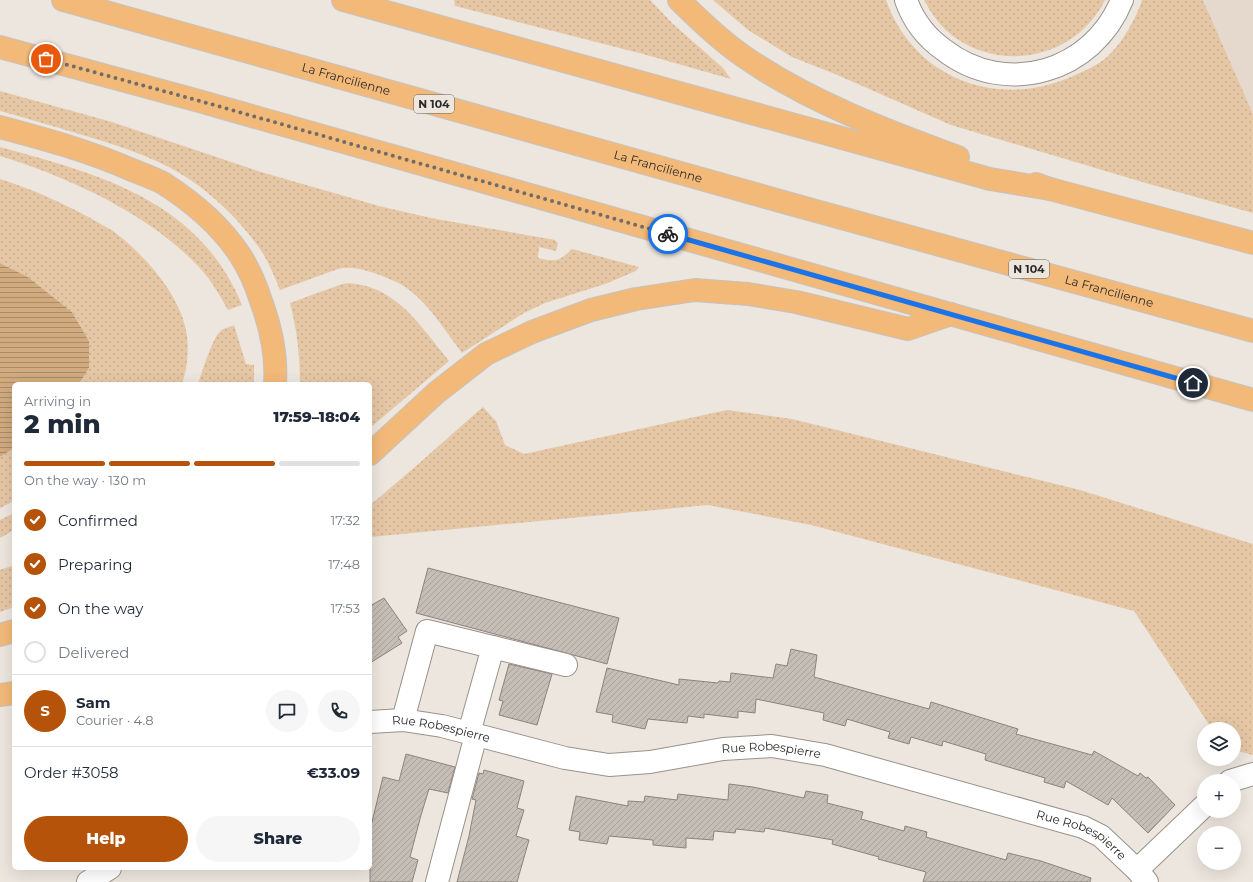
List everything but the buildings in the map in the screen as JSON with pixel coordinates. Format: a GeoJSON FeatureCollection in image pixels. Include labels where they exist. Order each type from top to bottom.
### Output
{"type":"FeatureCollection","features":[{"type":"Feature","properties":{"kind":"highway","name":"La Francilienne"},"geometry":{"type":"LineString","coordinates":[[64,0],[805,208],[1253,331]]}},
{"type":"Feature","properties":{"kind":"highway"},"geometry":{"type":"LineString","coordinates":[[343,0],[990,179],[1050,189]]}},
{"type":"Feature","properties":{"kind":"highway"},"geometry":{"type":"LineString","coordinates":[[679,0],[701,22],[743,56],[788,83],[830,105],[913,140],[1050,189],[1253,243]]}},
{"type":"Feature","properties":{"kind":"highway"},"geometry":{"type":"LineString","coordinates":[[0,47],[200,101],[1253,400]]}},
{"type":"Feature","properties":{"kind":"highway"},"geometry":{"type":"LineString","coordinates":[[0,127],[52,141],[107,159],[161,182],[196,207],[220,230],[240,254],[255,282],[268,319],[274,346],[275,382]]}},
{"type":"Feature","properties":{"kind":"highway"},"geometry":{"type":"LineString","coordinates":[[372,452],[436,393],[486,354],[532,332],[591,310],[636,299],[695,290],[748,294],[796,302],[908,329],[951,314]]}},
{"type":"Feature","properties":{"kind":"highway"},"geometry":{"type":"LineString","coordinates":[[0,635],[12,632]]}},
{"type":"Feature","properties":{"kind":"highway"},"geometry":{"type":"LineString","coordinates":[[0,695],[12,693]]}},
{"type":"Feature","properties":{"kind":"street"},"geometry":{"type":"LineString","coordinates":[[906,0],[919,26],[934,43],[952,57],[972,67],[994,73],[1017,74],[1039,72],[1061,65],[1080,54],[1098,39],[1112,21],[1122,0]]}},
{"type":"Feature","properties":{"kind":"street"},"geometry":{"type":"LineString","coordinates":[[403,720],[427,631],[566,665]]}},
{"type":"Feature","properties":{"kind":"street"},"geometry":{"type":"LineString","coordinates":[[437,882],[493,647]]}},
{"type":"Feature","properties":{"kind":"street","name":"Rue Robespierre"},"geometry":{"type":"LineString","coordinates":[[372,722],[403,720],[442,726],[565,758],[610,765],[650,762],[723,749],[772,746],[825,755],[1083,827],[1101,836],[1142,876]]}},
{"type":"Feature","properties":{"kind":"street"},"geometry":{"type":"LineString","coordinates":[[1241,778],[1253,774]]}},
{"type":"Feature","properties":{"kind":"street"},"geometry":{"type":"LineString","coordinates":[[1142,876],[1197,814]]}},
{"type":"Feature","properties":{"kind":"street"},"geometry":{"type":"LineString","coordinates":[[88,882],[107,870]]}},
{"type":"Feature","properties":{"kind":"shaded area"},"geometry":{"type":"Polygon","coordinates":[[[454,0],[650,0],[673,24],[723,68],[731,79],[643,54],[455,6],[454,0]]]}},
{"type":"Feature","properties":{"kind":"shaded area"},"geometry":{"type":"Polygon","coordinates":[[[713,0],[886,0],[899,27],[916,50],[938,68],[962,80],[988,88],[1016,90],[1045,86],[1091,68],[1103,60],[1112,52],[1123,38],[1140,7],[1142,0],[1203,0],[1253,114],[1253,213],[1149,184],[951,125],[835,74],[792,57],[748,30],[713,0]]]}},
{"type":"Feature","properties":{"kind":"shaded area"},"geometry":{"type":"Polygon","coordinates":[[[924,0],[1105,0],[1093,19],[1078,34],[1060,45],[1040,53],[1019,56],[998,55],[977,49],[957,39],[938,22],[924,0]]]}},
{"type":"Feature","properties":{"kind":"shaded area"},"geometry":{"type":"Polygon","coordinates":[[[1203,0],[1253,0],[1253,114],[1203,0]]]}},
{"type":"Feature","properties":{"kind":"shaded area"},"geometry":{"type":"Polygon","coordinates":[[[0,91],[112,122],[261,172],[379,206],[431,218],[555,240],[558,243],[556,251],[539,247],[538,258],[549,260],[560,259],[572,249],[639,267],[636,271],[605,284],[545,303],[524,313],[462,353],[430,310],[416,295],[400,284],[374,273],[360,269],[343,268],[280,290],[266,259],[253,239],[228,211],[199,186],[176,171],[136,152],[0,111],[0,91]]]}},
{"type":"Feature","properties":{"kind":"shaded area"},"geometry":{"type":"Polygon","coordinates":[[[0,147],[74,168],[109,181],[142,197],[173,216],[200,240],[223,269],[242,305],[228,310],[218,292],[197,265],[177,246],[131,213],[52,174],[0,156],[0,147]]]}},
{"type":"Feature","properties":{"kind":"shaded area"},"geometry":{"type":"Polygon","coordinates":[[[0,179],[24,187],[70,207],[113,231],[137,251],[149,264],[170,291],[178,306],[184,321],[188,342],[188,354],[182,382],[80,382],[89,368],[89,341],[72,312],[28,277],[0,263],[0,179]]]}},
{"type":"Feature","properties":{"kind":"shaded area"},"geometry":{"type":"Polygon","coordinates":[[[0,263],[28,277],[72,312],[89,341],[89,368],[80,382],[12,382],[12,449],[0,457],[0,263]]]}},
{"type":"Feature","properties":{"kind":"shaded area"},"geometry":{"type":"Polygon","coordinates":[[[349,283],[366,286],[395,300],[418,322],[449,361],[372,426],[372,382],[300,382],[298,343],[290,303],[342,284],[349,283]]]}},
{"type":"Feature","properties":{"kind":"shaded area"},"geometry":{"type":"Polygon","coordinates":[[[234,325],[246,364],[254,365],[254,382],[199,382],[208,354],[215,339],[225,328],[234,325]]]}},
{"type":"Feature","properties":{"kind":"shaded area"},"geometry":{"type":"Polygon","coordinates":[[[483,407],[496,421],[505,445],[524,454],[727,410],[792,419],[1080,490],[1253,544],[1253,755],[1241,752],[1241,722],[1207,722],[1134,611],[811,525],[708,505],[372,537],[372,503],[483,407]]]}},
{"type":"Feature","properties":{"kind":"shaded area"},"geometry":{"type":"Polygon","coordinates":[[[12,449],[12,502],[0,508],[0,457],[12,449]]]}},
{"type":"Feature","properties":{"kind":"shaded area"},"geometry":{"type":"Polygon","coordinates":[[[12,514],[12,531],[0,538],[0,520],[12,514]]]}},
{"type":"Feature","properties":{"kind":"shaded area"},"geometry":{"type":"Polygon","coordinates":[[[12,566],[12,608],[0,612],[0,570],[12,566]]]}},
{"type":"Feature","properties":{"kind":"way so far"},"geometry":{"type":"LineString","coordinates":[[46,59],[200,101],[668,234]]}},
{"type":"Feature","properties":{"kind":"route"},"geometry":{"type":"LineString","coordinates":[[668,234],[1193,383]]}}]}
